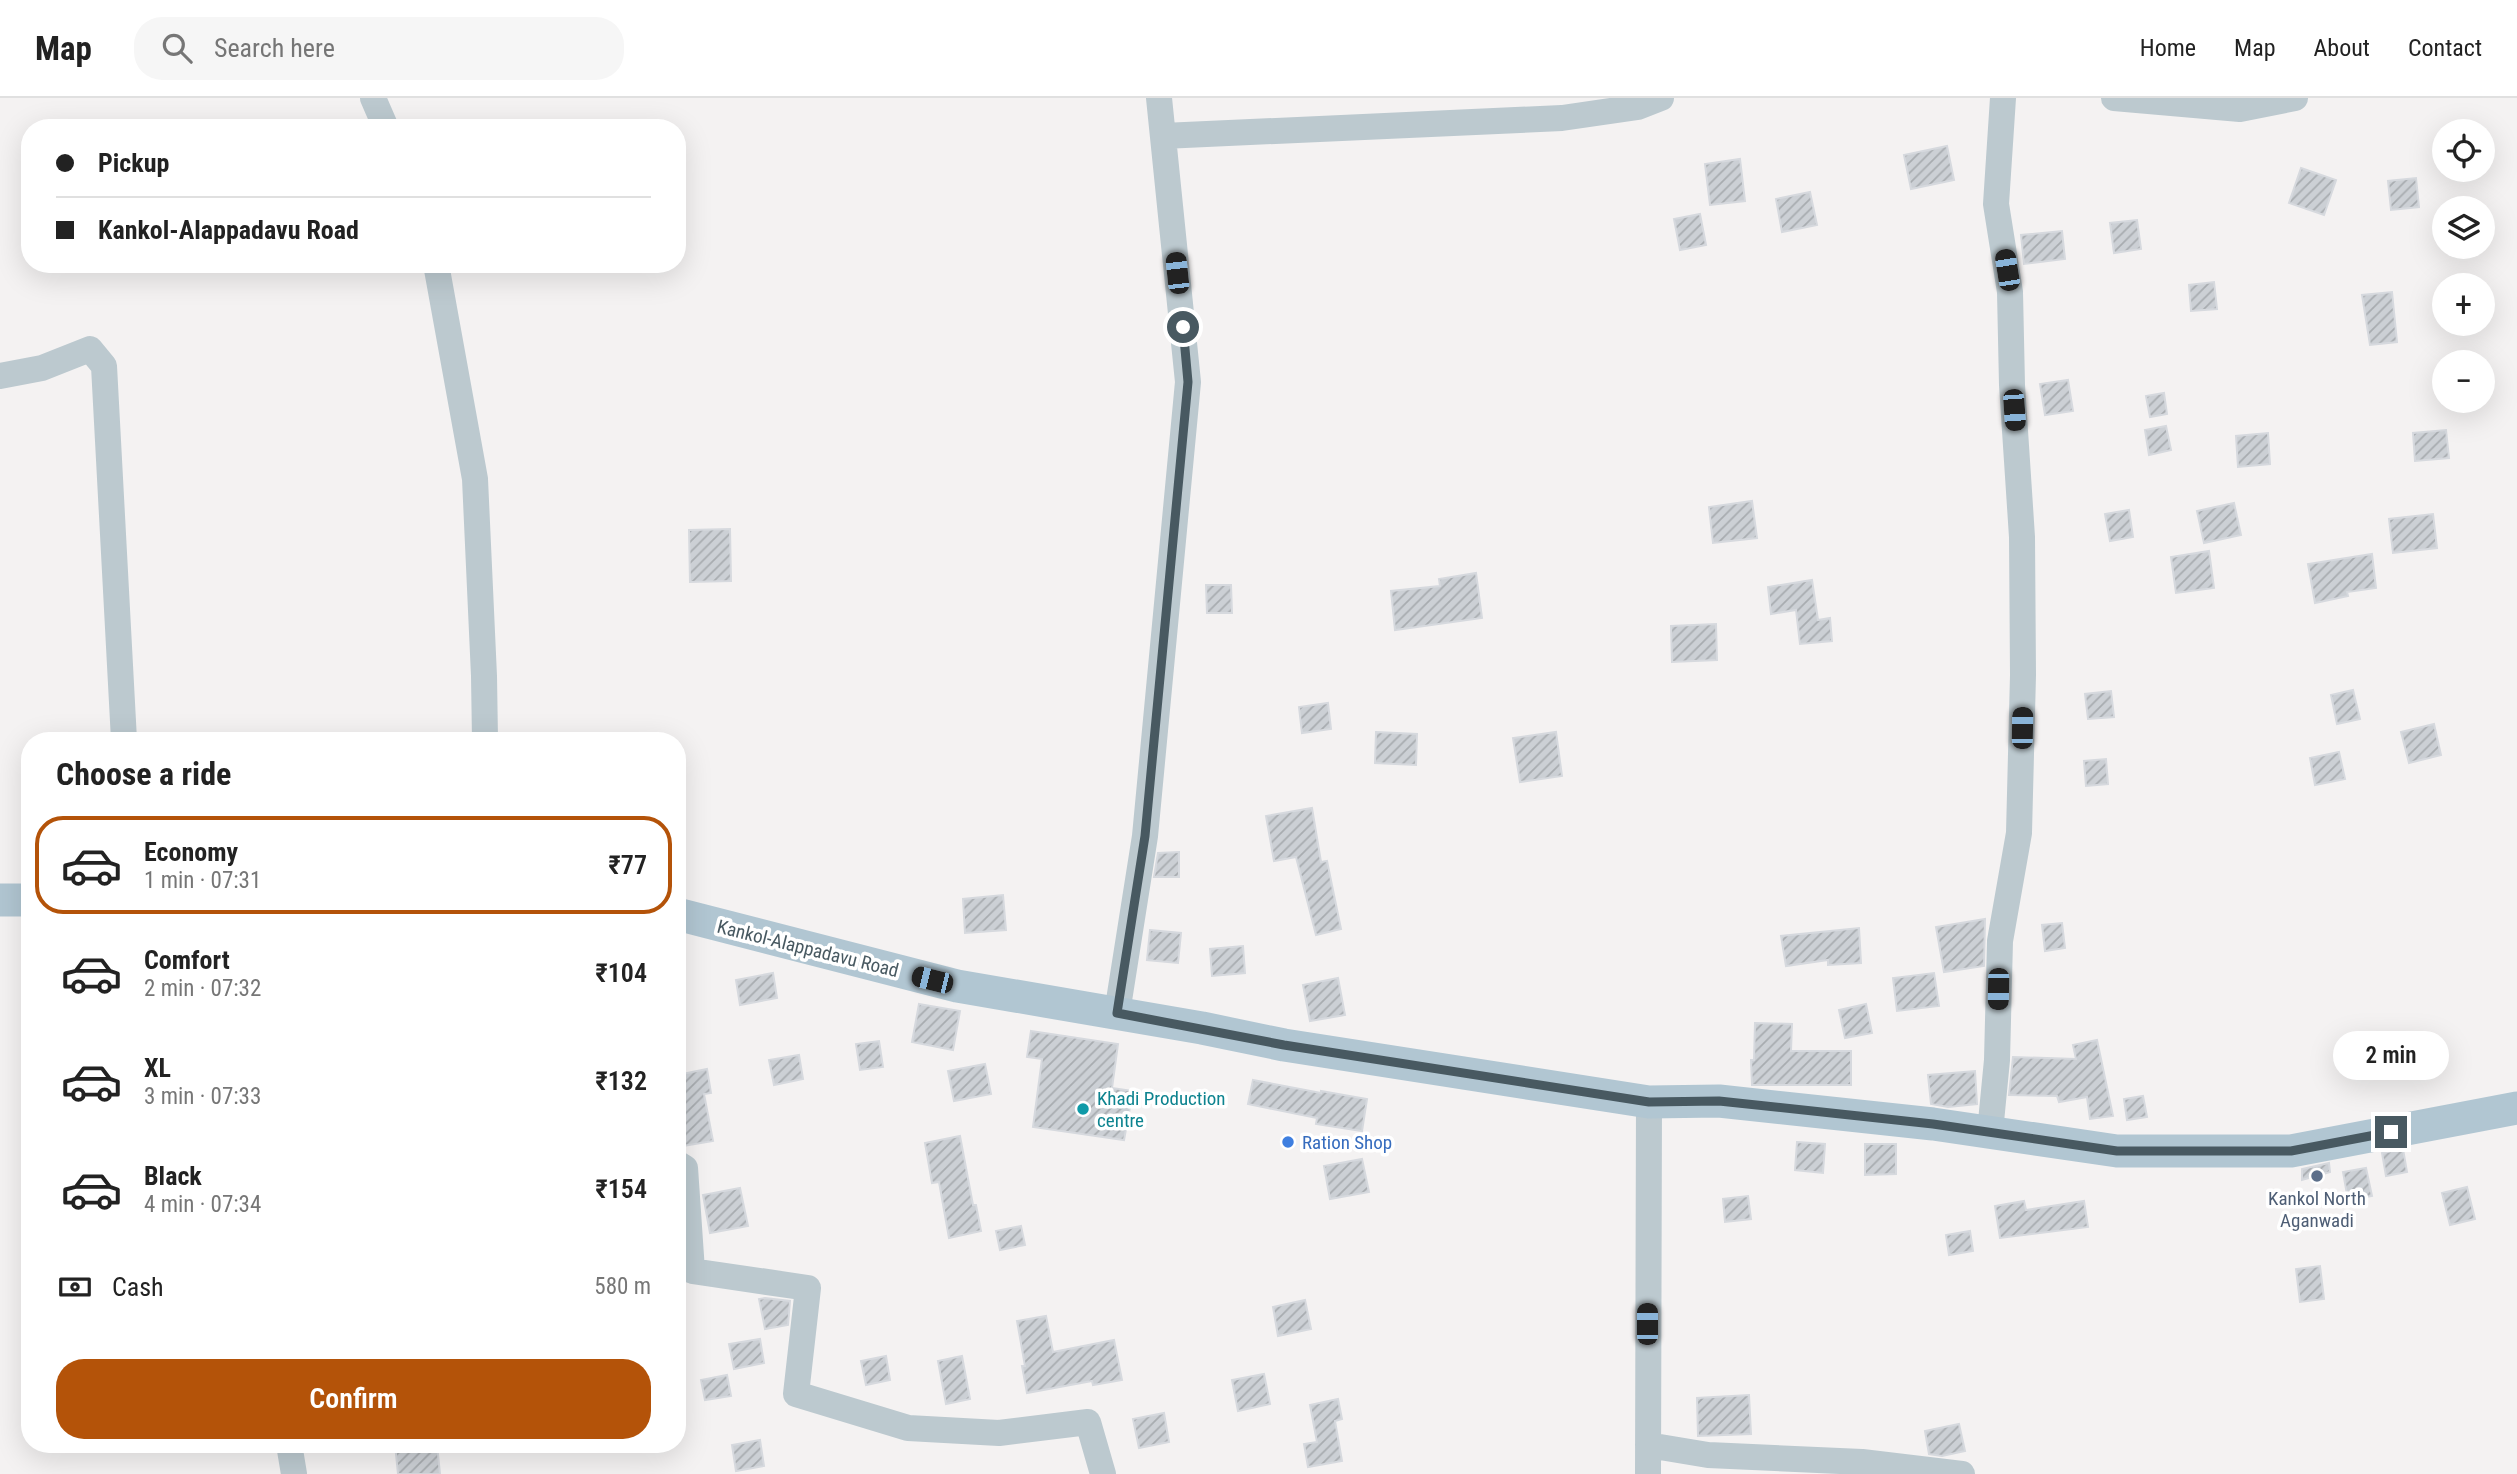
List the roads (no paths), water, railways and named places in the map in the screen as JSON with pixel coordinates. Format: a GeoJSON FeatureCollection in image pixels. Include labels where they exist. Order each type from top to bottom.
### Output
{"type":"FeatureCollection","features":[{"type":"Feature","properties":{"kind":"main road"},"geometry":{"type":"LineString","coordinates":[[0,900],[21,900]]}},
{"type":"Feature","properties":{"kind":"main road","name":"Kankol-Alappadavu Road"},"geometry":{"type":"LineString","coordinates":[[686,916],[957,986],[1284,1045],[1649,1102],[1719,1101],[1990,1132],[2117,1151],[2291,1151],[2517,1108]]}},
{"type":"Feature","properties":{"kind":"street"},"geometry":{"type":"LineString","coordinates":[[373,98],[382,119]]}},
{"type":"Feature","properties":{"kind":"street"},"geometry":{"type":"LineString","coordinates":[[1117,1013],[1145,836],[1188,382],[1159,98]]}},
{"type":"Feature","properties":{"kind":"street"},"geometry":{"type":"LineString","coordinates":[[1163,136],[1562,118],[1638,107],[1661,98]]}},
{"type":"Feature","properties":{"kind":"street"},"geometry":{"type":"LineString","coordinates":[[1990,1132],[1997,1060],[2000,941],[2020,833],[2023,675],[2022,537],[2012,385],[2010,292],[1996,204],[2003,98]]}},
{"type":"Feature","properties":{"kind":"street"},"geometry":{"type":"LineString","coordinates":[[2114,98],[2240,109],[2295,98]]}},
{"type":"Feature","properties":{"kind":"street"},"geometry":{"type":"LineString","coordinates":[[438,273],[475,479],[485,732]]}},
{"type":"Feature","properties":{"kind":"street"},"geometry":{"type":"LineString","coordinates":[[0,376],[42,368],[90,349],[104,366],[124,732]]}},
{"type":"Feature","properties":{"kind":"street"},"geometry":{"type":"LineString","coordinates":[[1648,1474],[1649,1102]]}},
{"type":"Feature","properties":{"kind":"street"},"geometry":{"type":"LineString","coordinates":[[686,1183],[692,1271],[808,1288],[796,1394],[908,1428],[999,1433],[1088,1422],[1103,1474]]}},
{"type":"Feature","properties":{"kind":"street"},"geometry":{"type":"LineString","coordinates":[[1648,1445],[1708,1455],[1862,1462],[1962,1474]]}},
{"type":"Feature","properties":{"kind":"street"},"geometry":{"type":"LineString","coordinates":[[290,1453],[294,1474]]}},
{"type":"Feature","properties":{"kind":"place","name":"Khadi Production centre"},"geometry":{"type":"Point","coordinates":[1083,1109]}},
{"type":"Feature","properties":{"kind":"place","name":"Ration Shop"},"geometry":{"type":"Point","coordinates":[1288,1142]}},
{"type":"Feature","properties":{"kind":"place","name":"Kankol North Aganwadi"},"geometry":{"type":"Point","coordinates":[2317,1176]}}]}
